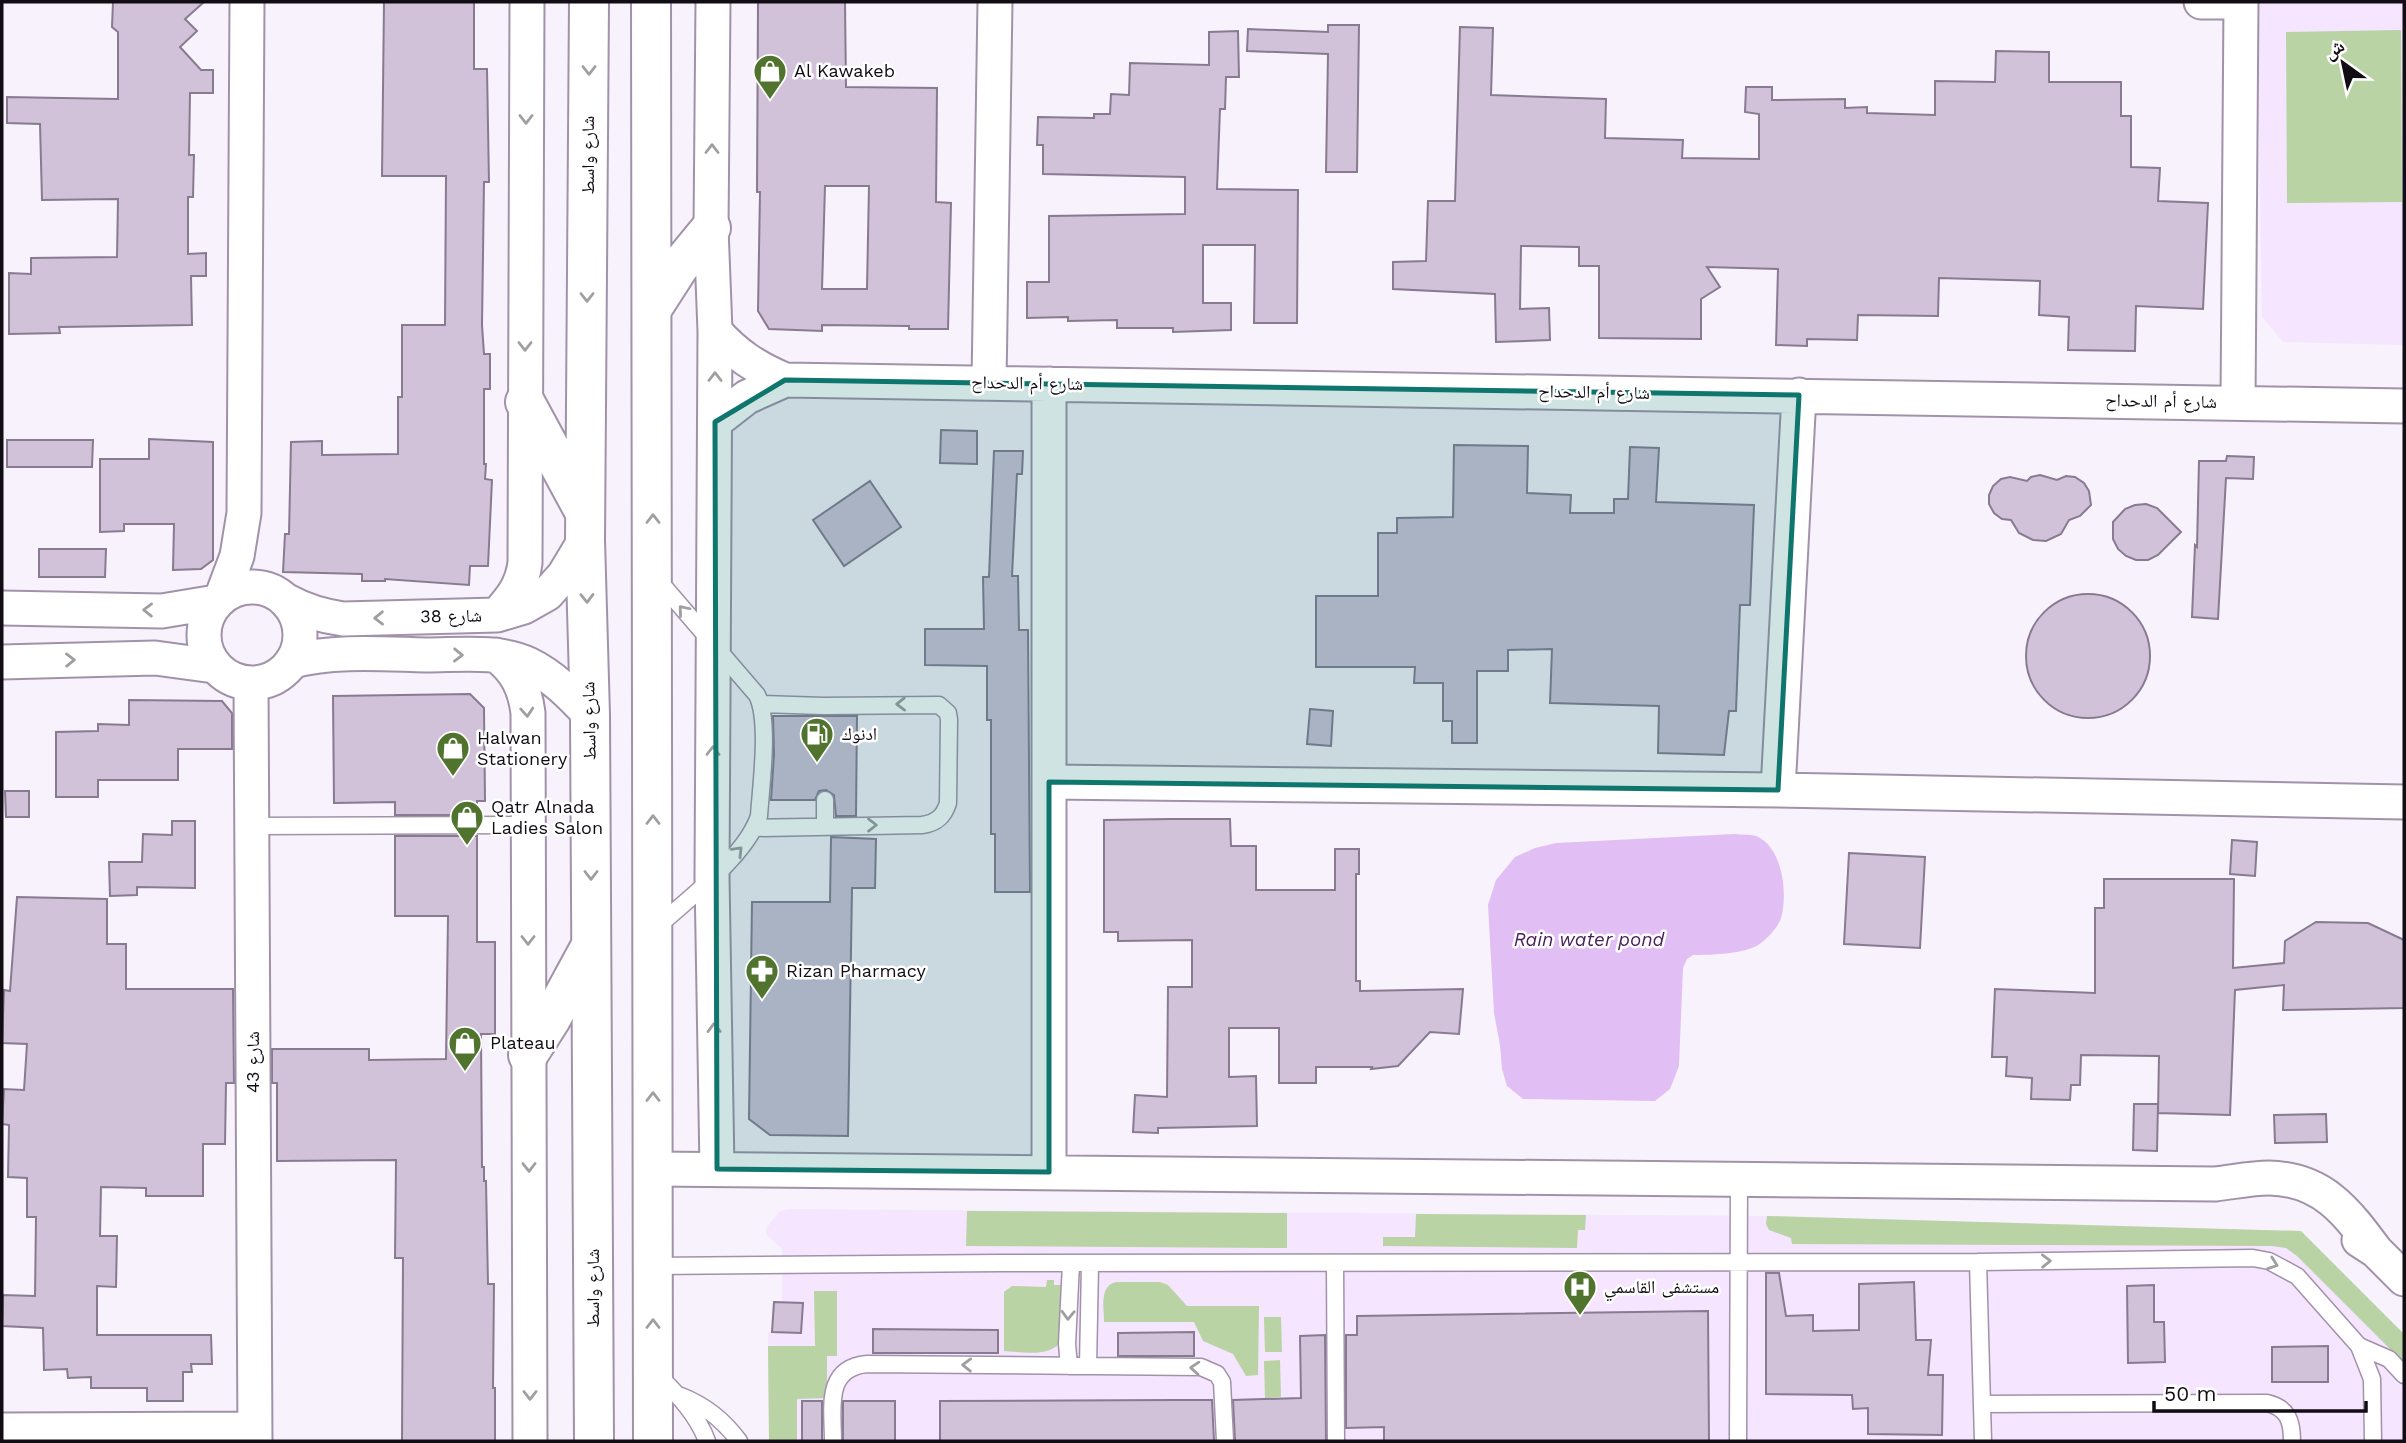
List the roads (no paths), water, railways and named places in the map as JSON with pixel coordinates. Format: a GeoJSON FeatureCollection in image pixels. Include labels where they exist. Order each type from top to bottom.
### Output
{"type":"FeatureCollection","features":[{"type":"Feature","properties":{"kind":"main road","name":"شارع واسط"},"geometry":{"type":"LineString","coordinates":[[589,2],[586,527],[592,944],[593,1441]]}},
{"type":"Feature","properties":{"kind":"main road"},"geometry":{"type":"LineString","coordinates":[[651,2],[653,1266],[665,1382],[653,1441]]}},
{"type":"Feature","properties":{"kind":"main road"},"geometry":{"type":"LineString","coordinates":[[652,309],[679,267],[711,228]]}},
{"type":"Feature","properties":{"kind":"main road"},"geometry":{"type":"LineString","coordinates":[[525,402],[586,527]]}},
{"type":"Feature","properties":{"kind":"main road"},"geometry":{"type":"LineString","coordinates":[[528,1055],[562,1001],[592,944]]}},
{"type":"Feature","properties":{"kind":"street"},"geometry":{"type":"LineString","coordinates":[[244,513],[255,556],[296,614],[300,630],[299,646],[292,661],[274,677],[251,683],[230,678],[214,666],[206,654],[203,640],[208,613],[219,599],[237,556],[244,513],[247,2]]}},
{"type":"Feature","properties":{"kind":"street"},"geometry":{"type":"LineString","coordinates":[[497,615],[516,595],[524,574],[527,2]]}},
{"type":"Feature","properties":{"kind":"street"},"geometry":{"type":"LineString","coordinates":[[713,2],[711,228],[715,422],[712,877],[716,1170]]}},
{"type":"Feature","properties":{"kind":"street"},"geometry":{"type":"LineString","coordinates":[[989,383],[995,2]]}},
{"type":"Feature","properties":{"kind":"street"},"geometry":{"type":"LineString","coordinates":[[2201,2],[2241,2],[2238,403]]}},
{"type":"Feature","properties":{"kind":"street","name":"شارع أم الدحداح"},"geometry":{"type":"LineString","coordinates":[[715,331],[746,361],[785,380]]}},
{"type":"Feature","properties":{"kind":"street","name":"شارع أم الدحداح"},"geometry":{"type":"LineString","coordinates":[[715,422],[747,397],[785,380],[2404,406]]}},
{"type":"Feature","properties":{"kind":"street"},"geometry":{"type":"LineString","coordinates":[[1049,384],[1049,1172]]}},
{"type":"Feature","properties":{"kind":"street"},"geometry":{"type":"LineString","coordinates":[[1779,790],[1799,395]]}},
{"type":"Feature","properties":{"kind":"street","name":"شارع 38"},"geometry":{"type":"LineString","coordinates":[[282,597],[304,610],[343,619],[497,615],[524,607],[547,594],[564,575],[586,527]]}},
{"type":"Feature","properties":{"kind":"street"},"geometry":{"type":"LineString","coordinates":[[2,608],[162,611],[219,599],[240,587],[260,587],[282,597]]}},
{"type":"Feature","properties":{"kind":"street"},"geometry":{"type":"LineString","coordinates":[[292,661],[339,654],[495,655],[525,663],[548,676],[590,715]]}},
{"type":"Feature","properties":{"kind":"street"},"geometry":{"type":"LineString","coordinates":[[495,655],[508,665],[519,679],[526,695],[528,713],[530,1441]]}},
{"type":"Feature","properties":{"kind":"street"},"geometry":{"type":"LineString","coordinates":[[2,662],[155,658],[214,666]]}},
{"type":"Feature","properties":{"kind":"street","name":"شارع 43"},"geometry":{"type":"LineString","coordinates":[[251,683],[255,1435]]}},
{"type":"Feature","properties":{"kind":"street"},"geometry":{"type":"LineString","coordinates":[[1049,782],[1779,790],[2403,802]]}},
{"type":"Feature","properties":{"kind":"street"},"geometry":{"type":"LineString","coordinates":[[653,1169],[2215,1184],[2269,1178],[2309,1186],[2326,1195],[2342,1207],[2376,1251],[2404,1279]]}},
{"type":"Feature","properties":{"kind":"street"},"geometry":{"type":"LineString","coordinates":[[2,1430],[255,1435]]}},
{"type":"Feature","properties":{"kind":"lane"},"geometry":{"type":"LineString","coordinates":[[653,575],[751,688],[762,704],[764,722],[760,802],[755,828],[742,847],[653,931]]}},
{"type":"Feature","properties":{"kind":"lane"},"geometry":{"type":"LineString","coordinates":[[755,828],[932,824],[945,812],[948,803],[950,720],[944,708],[932,704],[824,711],[762,704]]}},
{"type":"Feature","properties":{"kind":"lane"},"geometry":{"type":"LineString","coordinates":[[825,800],[825,826]]}},
{"type":"Feature","properties":{"kind":"lane"},"geometry":{"type":"LineString","coordinates":[[252,826],[528,825]]}},
{"type":"Feature","properties":{"kind":"lane"},"geometry":{"type":"LineString","coordinates":[[1738,1441],[1739,1178]]}},
{"type":"Feature","properties":{"kind":"lane"},"geometry":{"type":"LineString","coordinates":[[653,1266],[1978,1262],[2236,1258],[2269,1261],[2297,1276],[2359,1346],[2372,1379],[2373,1441]]}},
{"type":"Feature","properties":{"kind":"lane"},"geometry":{"type":"LineString","coordinates":[[1978,1262],[1983,1441]]}},
{"type":"Feature","properties":{"kind":"lane"},"geometry":{"type":"LineString","coordinates":[[1069,1366],[1067,1344],[1071,1264]]}},
{"type":"Feature","properties":{"kind":"lane"},"geometry":{"type":"LineString","coordinates":[[1335,1264],[1336,1441]]}},
{"type":"Feature","properties":{"kind":"lane"},"geometry":{"type":"LineString","coordinates":[[1087,1366],[1090,1265]]}},
{"type":"Feature","properties":{"kind":"lane"},"geometry":{"type":"LineString","coordinates":[[2359,1346],[2389,1359],[2404,1375]]}},
{"type":"Feature","properties":{"kind":"lane"},"geometry":{"type":"LineString","coordinates":[[834,1441],[833,1394],[836,1382],[844,1372],[855,1365],[1201,1367],[1210,1369],[1223,1382],[1225,1441]]}},
{"type":"Feature","properties":{"kind":"lane"},"geometry":{"type":"LineString","coordinates":[[665,1382],[693,1413],[707,1441]]}},
{"type":"Feature","properties":{"kind":"lane"},"geometry":{"type":"LineString","coordinates":[[665,1382],[715,1414],[739,1441]]}},
{"type":"Feature","properties":{"kind":"lane"},"geometry":{"type":"LineString","coordinates":[[1982,1404],[2267,1403],[2281,1408],[2287,1414],[2292,1441]]}},
{"type":"Feature","properties":{"kind":"water","name":"Rain water pond"},"geometry":{"type":"Polygon","coordinates":[[[1734,834],[1756,836],[1765,842],[1778,860],[1784,897],[1781,918],[1770,935],[1755,947],[1728,953],[1693,955],[1687,959],[1683,968],[1679,1066],[1670,1089],[1655,1101],[1523,1099],[1507,1086],[1494,1013],[1488,905],[1496,880],[1515,857],[1556,843],[1734,834]]]}},
{"type":"Feature","properties":{"kind":"place","name":"Al Kawakeb"},"geometry":{"type":"Point","coordinates":[770,101]}},
{"type":"Feature","properties":{"kind":"place","name":"ادنوك"},"geometry":{"type":"Point","coordinates":[817,764]}},
{"type":"Feature","properties":{"kind":"place","name":"Halwan Stationery"},"geometry":{"type":"Point","coordinates":[453,778]}},
{"type":"Feature","properties":{"kind":"place","name":"Qatr Alnada Ladies Salon"},"geometry":{"type":"Point","coordinates":[467,847]}},
{"type":"Feature","properties":{"kind":"place","name":"Rizan Pharmacy"},"geometry":{"type":"Point","coordinates":[762,1001]}},
{"type":"Feature","properties":{"kind":"place","name":"Plateau"},"geometry":{"type":"Point","coordinates":[465,1073]}},
{"type":"Feature","properties":{"kind":"place","name":"مستشفى القاسمي"},"geometry":{"type":"Point","coordinates":[1580,1317]}}]}
